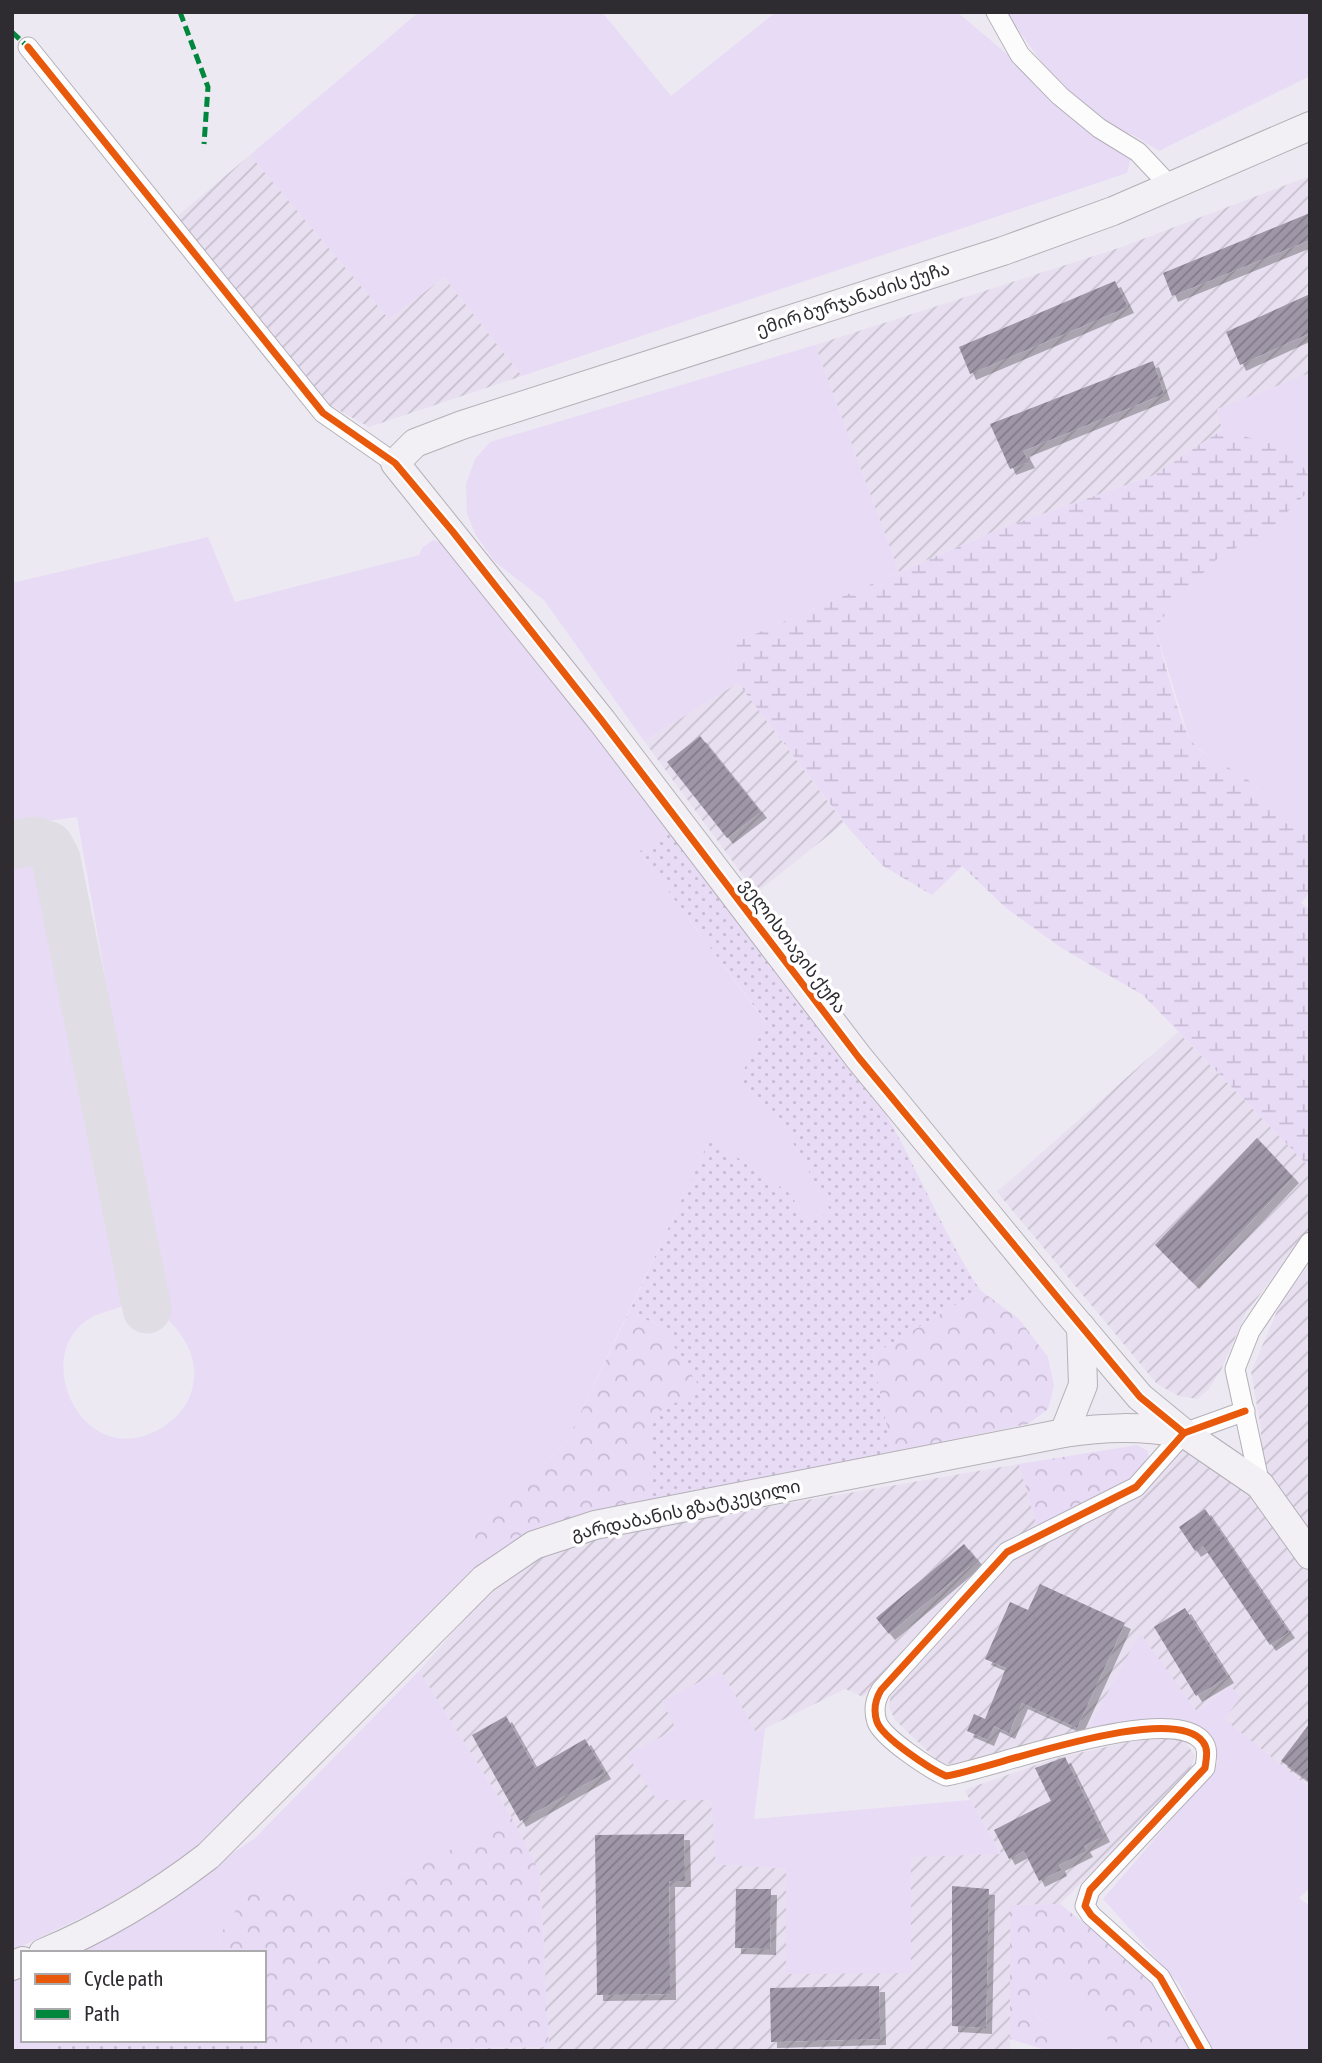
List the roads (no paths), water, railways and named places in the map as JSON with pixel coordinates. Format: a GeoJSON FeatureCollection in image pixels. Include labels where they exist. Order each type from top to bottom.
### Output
{"type":"FeatureCollection","features":[{"type":"Feature","properties":{"kind":"street"},"geometry":{"type":"LineString","coordinates":[[996,12],[1020,55],[1060,96],[1099,128],[1138,152],[1170,186]]}},
{"type":"Feature","properties":{"kind":"street"},"geometry":{"type":"LineString","coordinates":[[28,47],[323,412],[395,463]]}},
{"type":"Feature","properties":{"kind":"street","name":"ემირ ბურჯანაძის ქუჩა"},"geometry":{"type":"LineString","coordinates":[[395,463],[415,443],[462,425],[1003,251],[1113,211],[1310,125]]}},
{"type":"Feature","properties":{"kind":"street","name":"ველისთავის ქუჩა"},"geometry":{"type":"LineString","coordinates":[[395,463],[602,721],[859,1058],[1140,1397],[1184,1433],[1260,1485]]}},
{"type":"Feature","properties":{"kind":"street"},"geometry":{"type":"LineString","coordinates":[[1310,1242],[1250,1331],[1235,1369],[1260,1485],[1310,1555]]}},
{"type":"Feature","properties":{"kind":"street"},"geometry":{"type":"LineString","coordinates":[[1064,1433],[1083,1385],[1081,1327]]}},
{"type":"Feature","properties":{"kind":"street"},"geometry":{"type":"LineString","coordinates":[[1202,2051],[1160,1977],[1091,1915],[1085,1906],[1090,1890],[1205,1768],[1207,1755],[1204,1743],[1195,1735],[1178,1730],[1141,1731],[1059,1743],[946,1776],[932,1770],[883,1731],[874,1710],[881,1690],[1007,1552],[1136,1487],[1184,1433],[1245,1411]]}},
{"type":"Feature","properties":{"kind":"street","name":"გარდაბანის გზატკეცილი"},"geometry":{"type":"LineString","coordinates":[[48,1951],[78,1938],[158,1895],[208,1856],[484,1578],[534,1545],[595,1525],[1064,1433],[1113,1426],[1147,1427],[1184,1433]]}}]}
